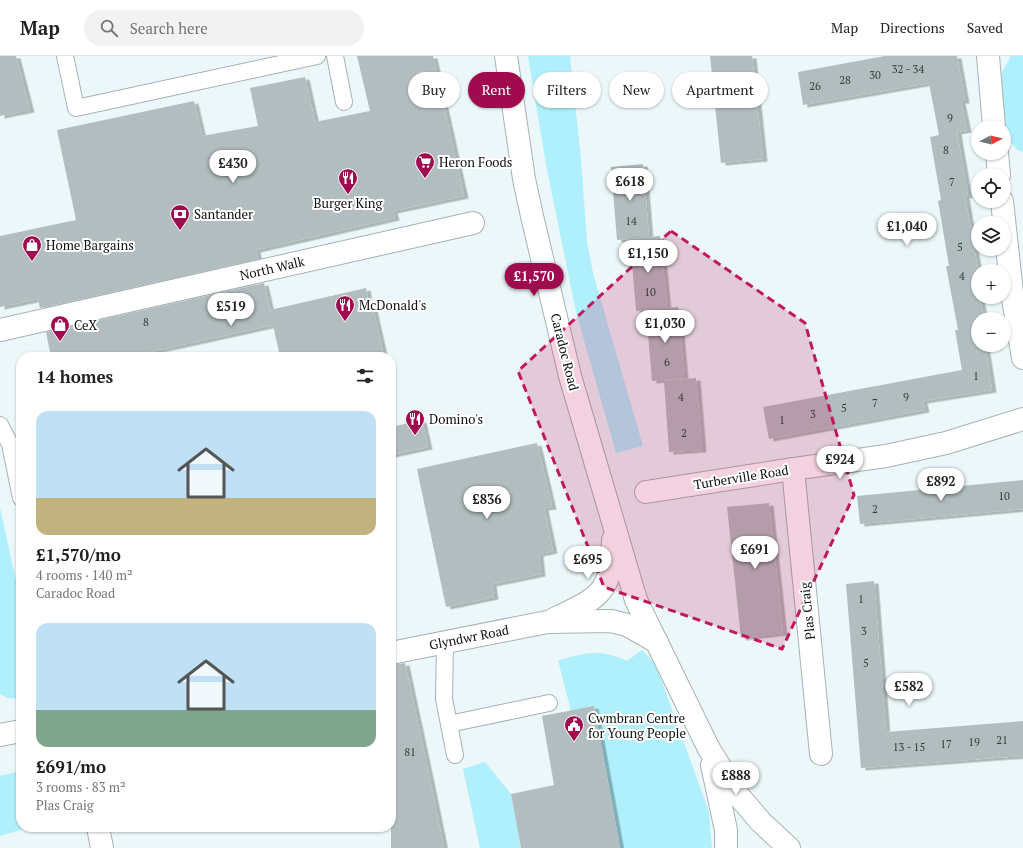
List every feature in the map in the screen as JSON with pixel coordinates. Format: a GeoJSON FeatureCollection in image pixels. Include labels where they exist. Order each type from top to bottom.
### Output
{"type":"FeatureCollection","features":[{"type":"Feature","properties":{"kind":"street","name":"Caradoc Road"},"geometry":{"type":"LineString","coordinates":[[506,56],[524,179],[570,376],[613,527],[636,600],[709,749],[737,794],[761,822],[789,848]]}},
{"type":"Feature","properties":{"kind":"street"},"geometry":{"type":"LineString","coordinates":[[988,56],[993,120]]}},
{"type":"Feature","properties":{"kind":"street"},"geometry":{"type":"LineString","coordinates":[[1003,208],[1012,293],[1023,358]]}},
{"type":"Feature","properties":{"kind":"street","name":"North Walk"},"geometry":{"type":"LineString","coordinates":[[0,330],[473,223]]}},
{"type":"Feature","properties":{"kind":"street","name":"Turberville Road"},"geometry":{"type":"LineString","coordinates":[[646,492],[793,468],[854,461],[917,450],[976,435],[1023,419]]}},
{"type":"Feature","properties":{"kind":"street","name":"Plas Craig"},"geometry":{"type":"LineString","coordinates":[[793,468],[821,754]]}},
{"type":"Feature","properties":{"kind":"street","name":"Caradoc Road"},"geometry":{"type":"LineString","coordinates":[[547,622],[588,604],[600,592],[610,571],[613,527]]}},
{"type":"Feature","properties":{"kind":"street"},"geometry":{"type":"LineString","coordinates":[[547,622],[611,622],[627,625],[657,642]]}},
{"type":"Feature","properties":{"kind":"street","name":"Glyndwr Road"},"geometry":{"type":"LineString","coordinates":[[396,652],[547,622]]}},
{"type":"Feature","properties":{"kind":"street"},"geometry":{"type":"LineString","coordinates":[[0,735],[16,732]]}},
{"type":"Feature","properties":{"kind":"street","name":"Caradoc Road"},"geometry":{"type":"LineString","coordinates":[[709,749],[726,830],[726,848]]}},
{"type":"Feature","properties":{"kind":"street"},"geometry":{"type":"LineString","coordinates":[[99,832],[102,848]]}},
{"type":"Feature","properties":{"kind":"lane"},"geometry":{"type":"LineString","coordinates":[[65,56],[76,108],[317,56]]}},
{"type":"Feature","properties":{"kind":"lane"},"geometry":{"type":"LineString","coordinates":[[335,56],[344,102]]}},
{"type":"Feature","properties":{"kind":"lane"},"geometry":{"type":"LineString","coordinates":[[0,425],[10,444],[16,473]]}},
{"type":"Feature","properties":{"kind":"lane"},"geometry":{"type":"LineString","coordinates":[[445,642],[444,699],[455,755]]}},
{"type":"Feature","properties":{"kind":"lane"},"geometry":{"type":"LineString","coordinates":[[450,724],[549,703]]}},
{"type":"Feature","properties":{"kind":"highlighted area"},"geometry":{"type":"Polygon","coordinates":[[[671,231],[805,323],[854,495],[782,649],[604,587],[518,371],[671,231]]]}},
{"type":"Feature","properties":{"kind":"shaded area"},"geometry":{"type":"Polygon","coordinates":[[[528,56],[570,56],[572,72],[533,72],[533,86],[528,56]]]}},
{"type":"Feature","properties":{"kind":"shaded area"},"geometry":{"type":"Polygon","coordinates":[[[1011,56],[1023,56],[1023,152],[1016,148],[1011,141],[1011,120],[1003,120],[1002,117],[1000,104],[1000,81],[1005,66],[1011,56]]]}},
{"type":"Feature","properties":{"kind":"shaded area"},"geometry":{"type":"Polygon","coordinates":[[[537,108],[576,108],[587,242],[593,273],[643,446],[616,453],[576,312],[546,165],[537,108]]]}},
{"type":"Feature","properties":{"kind":"shaded area"},"geometry":{"type":"Polygon","coordinates":[[[0,508],[16,580],[16,699],[7,698],[0,694],[0,508]]]}},
{"type":"Feature","properties":{"kind":"shaded area"},"geometry":{"type":"Polygon","coordinates":[[[642,650],[656,665],[709,812],[712,848],[620,848],[594,707],[571,711],[558,660],[577,655],[600,653],[608,654],[627,661],[642,650]]]}},
{"type":"Feature","properties":{"kind":"shaded area"},"geometry":{"type":"Polygon","coordinates":[[[485,762],[511,794],[521,848],[480,848],[463,769],[485,762]]]}},
{"type":"Feature","properties":{"kind":"shaded area"},"geometry":{"type":"Polygon","coordinates":[[[16,772],[16,831],[0,836],[0,776],[16,772]]]}},
{"type":"Feature","properties":{"kind":"building"},"geometry":{"type":"Polygon","coordinates":[[[0,56],[16,56],[30,110],[0,116],[0,56]]]}},
{"type":"Feature","properties":{"kind":"building"},"geometry":{"type":"Polygon","coordinates":[[[357,56],[433,56],[437,72],[408,72],[408,108],[445,108],[464,196],[393,211],[395,218],[256,250],[258,259],[40,308],[38,299],[0,307],[0,236],[76,220],[57,130],[194,101],[202,136],[258,126],[250,88],[305,77],[315,122],[370,111],[357,56]]]}},
{"type":"Feature","properties":{"kind":"building"},"geometry":{"type":"Polygon","coordinates":[[[710,56],[752,56],[754,72],[712,72],[710,56]]]}},
{"type":"Feature","properties":{"kind":"building"},"geometry":{"type":"Polygon","coordinates":[[[885,56],[957,56],[965,101],[961,101],[967,130],[957,132],[968,196],[965,196],[971,230],[971,256],[976,256],[977,264],[971,264],[971,304],[981,304],[983,312],[971,312],[971,352],[986,352],[992,390],[923,401],[925,410],[769,439],[763,407],[962,370],[955,330],[958,330],[946,266],[949,266],[938,201],[941,200],[930,137],[939,135],[929,83],[803,105],[798,72],[885,56]]]}},
{"type":"Feature","properties":{"kind":"building"},"geometry":{"type":"Polygon","coordinates":[[[715,108],[758,108],[763,159],[721,163],[715,108]]]}},
{"type":"Feature","properties":{"kind":"building"},"geometry":{"type":"Polygon","coordinates":[[[643,164],[649,237],[617,240],[611,167],[643,164]]]}},
{"type":"Feature","properties":{"kind":"building"},"geometry":{"type":"Polygon","coordinates":[[[660,236],[667,308],[636,311],[630,239],[660,236]]]}},
{"type":"Feature","properties":{"kind":"building"},"geometry":{"type":"Polygon","coordinates":[[[264,283],[270,310],[366,288],[368,299],[371,299],[383,352],[279,352],[273,325],[150,352],[50,352],[46,332],[264,283]]]}},
{"type":"Feature","properties":{"kind":"building"},"geometry":{"type":"Polygon","coordinates":[[[678,307],[684,378],[652,381],[646,310],[678,307]]]}},
{"type":"Feature","properties":{"kind":"building"},"geometry":{"type":"Polygon","coordinates":[[[696,378],[702,450],[669,452],[664,381],[696,378]]]}},
{"type":"Feature","properties":{"kind":"building"},"geometry":{"type":"Polygon","coordinates":[[[422,420],[428,447],[396,454],[396,426],[422,420]]]}},
{"type":"Feature","properties":{"kind":"building"},"geometry":{"type":"Polygon","coordinates":[[[537,443],[552,507],[544,508],[553,551],[539,554],[541,574],[492,584],[494,597],[446,607],[417,469],[537,443]]]}},
{"type":"Feature","properties":{"kind":"building"},"geometry":{"type":"Polygon","coordinates":[[[1023,480],[1023,509],[860,524],[857,496],[1023,480]]]}},
{"type":"Feature","properties":{"kind":"building"},"geometry":{"type":"Polygon","coordinates":[[[769,503],[783,633],[741,638],[727,507],[769,503]]]}},
{"type":"Feature","properties":{"kind":"building"},"geometry":{"type":"Polygon","coordinates":[[[874,581],[886,732],[1023,721],[1023,756],[861,768],[846,584],[874,581]]]}},
{"type":"Feature","properties":{"kind":"building"},"geometry":{"type":"Polygon","coordinates":[[[405,663],[444,848],[391,848],[391,832],[396,832],[396,664],[405,663]]]}},
{"type":"Feature","properties":{"kind":"building"},"geometry":{"type":"Polygon","coordinates":[[[594,706],[620,848],[521,848],[511,794],[554,785],[542,716],[594,706]]]}},
{"type":"Feature","properties":{"kind":"place","name":"Heron Foods"},"geometry":{"type":"Point","coordinates":[425,179]}},
{"type":"Feature","properties":{"kind":"place","name":"Burger King"},"geometry":{"type":"Point","coordinates":[348,195]}},
{"type":"Feature","properties":{"kind":"place","name":"Santander"},"geometry":{"type":"Point","coordinates":[180,231]}},
{"type":"Feature","properties":{"kind":"place","name":"Home Bargains"},"geometry":{"type":"Point","coordinates":[32,262]}},
{"type":"Feature","properties":{"kind":"place","name":"McDonald's"},"geometry":{"type":"Point","coordinates":[345,322]}},
{"type":"Feature","properties":{"kind":"place","name":"CeX"},"geometry":{"type":"Point","coordinates":[60,342]}},
{"type":"Feature","properties":{"kind":"place","name":"Domino's"},"geometry":{"type":"Point","coordinates":[415,436]}},
{"type":"Feature","properties":{"kind":"place","name":"Cwmbran Centre for Young People"},"geometry":{"type":"Point","coordinates":[574,742]}}]}
